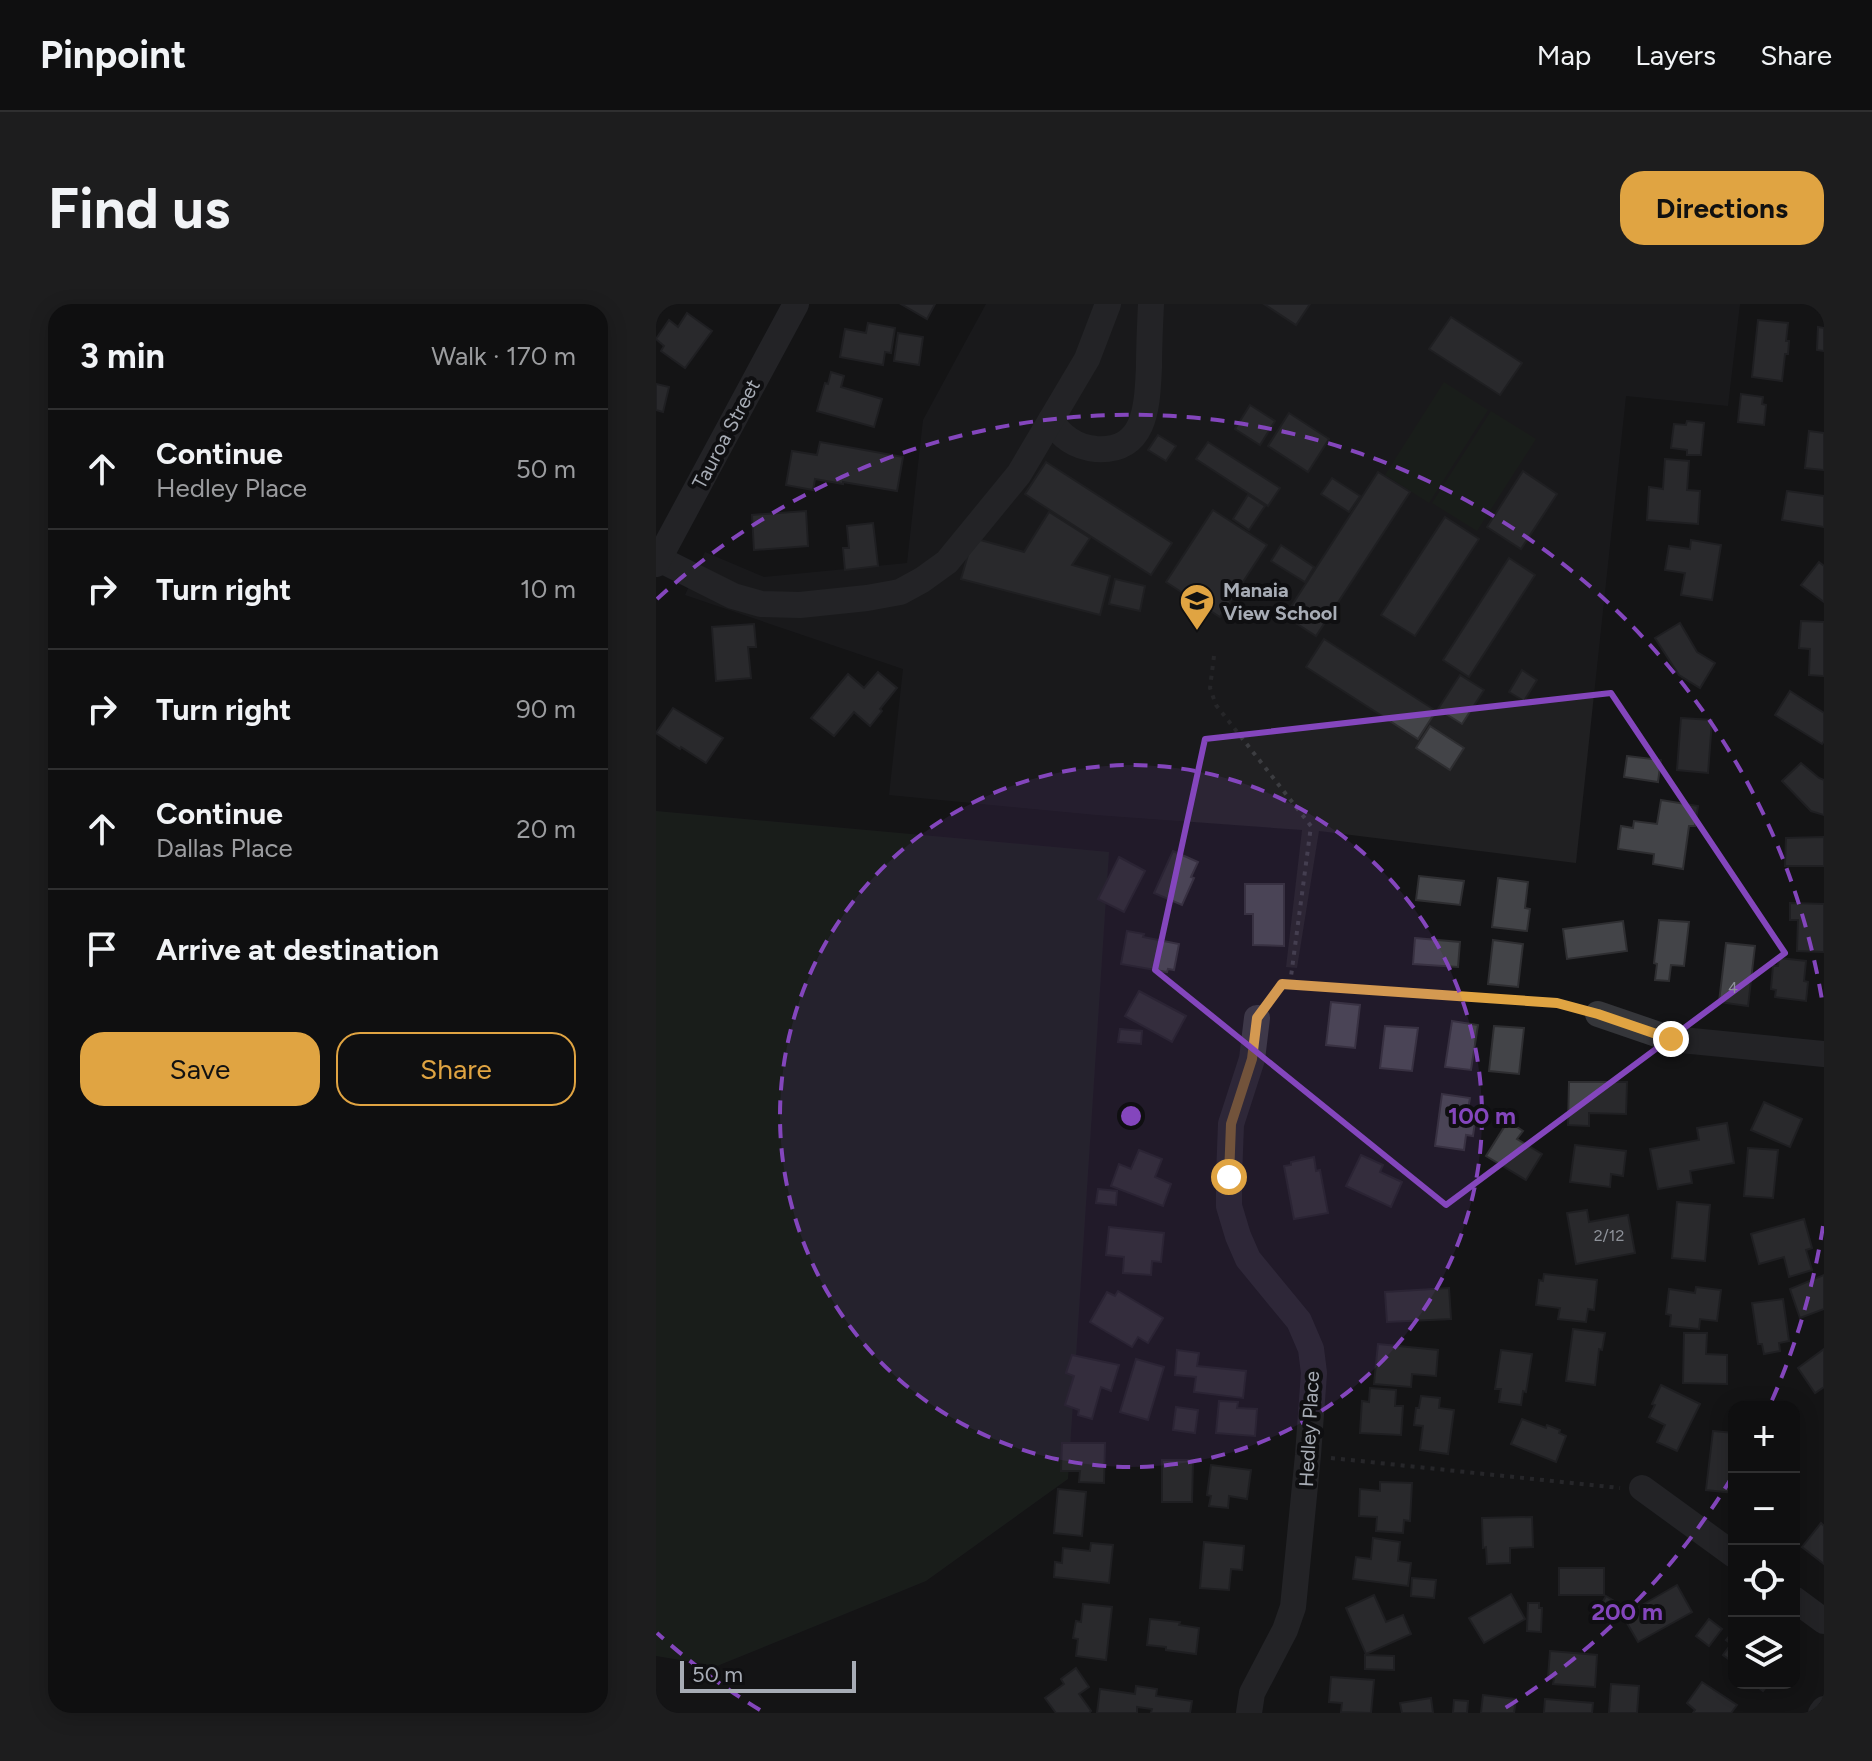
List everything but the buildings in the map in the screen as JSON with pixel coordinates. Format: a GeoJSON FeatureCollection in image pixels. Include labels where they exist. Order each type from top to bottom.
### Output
{"type":"FeatureCollection","features":[{"type":"Feature","properties":{"kind":"street","name":"Tauroa Street"},"geometry":{"type":"LineString","coordinates":[[658,561],[796,304]]}},
{"type":"Feature","properties":{"kind":"street"},"geometry":{"type":"LineString","coordinates":[[658,561],[733,596],[761,604],[800,605],[900,592],[922,580],[947,562],[1019,474],[1087,359],[1108,304]]}},
{"type":"Feature","properties":{"kind":"street"},"geometry":{"type":"LineString","coordinates":[[1051,420],[1059,434],[1079,446],[1098,449],[1120,447],[1135,435],[1147,409],[1151,304]]}},
{"type":"Feature","properties":{"kind":"street"},"geometry":{"type":"LineString","coordinates":[[1598,1014],[1671,1039],[1824,1054]]}},
{"type":"Feature","properties":{"kind":"street","name":"Hedley Place"},"geometry":{"type":"LineString","coordinates":[[1249,1713],[1252,1693],[1285,1630],[1293,1607],[1314,1373],[1311,1349],[1299,1321],[1248,1259],[1229,1206],[1231,1124],[1252,1059],[1257,1018]]}},
{"type":"Feature","properties":{"kind":"street"},"geometry":{"type":"LineString","coordinates":[[1642,1488],[1728,1551]]}},
{"type":"Feature","properties":{"kind":"street"},"geometry":{"type":"LineString","coordinates":[[1800,1603],[1824,1621]]}},
{"type":"Feature","properties":{"kind":"path"},"geometry":{"type":"LineString","coordinates":[[1214,656],[1210,688],[1216,705],[1311,826],[1290,984]]}},
{"type":"Feature","properties":{"kind":"path"},"geometry":{"type":"LineString","coordinates":[[1257,1018],[1282,984],[1557,1003],[1598,1014]]}},
{"type":"Feature","properties":{"kind":"path"},"geometry":{"type":"LineString","coordinates":[[1308,1455],[1642,1488]]}},
{"type":"Feature","properties":{"kind":"highlighted area"},"geometry":{"type":"Polygon","coordinates":[[[1611,693],[1785,953],[1446,1205],[1155,970],[1205,739],[1611,693]]]}},
{"type":"Feature","properties":{"kind":"shaded area","name":"Manaia View School"},"geometry":{"type":"Polygon","coordinates":[[[986,304],[1740,304],[1728,406],[1626,396],[1576,863],[1319,831],[1297,968],[1286,967],[1302,830],[889,795],[903,669],[685,595],[705,552],[764,577],[907,563],[923,420],[986,304]]]}},
{"type":"Feature","properties":{"kind":"shaded area"},"geometry":{"type":"Polygon","coordinates":[[[1444,382],[1488,410],[1429,503],[1385,475],[1444,382]]]}},
{"type":"Feature","properties":{"kind":"shaded area"},"geometry":{"type":"Polygon","coordinates":[[[1491,411],[1536,439],[1477,531],[1432,503],[1491,411]]]}},
{"type":"Feature","properties":{"kind":"shaded area"},"geometry":{"type":"Polygon","coordinates":[[[656,811],[1109,852],[1068,1479],[926,1581],[717,1666],[656,1656],[656,811]]]}},
{"type":"Feature","properties":{"kind":"place","name":"Manaia View School"},"geometry":{"type":"Point","coordinates":[1197,632]}},
{"type":"Feature","properties":{"kind":"route"},"geometry":{"type":"LineString","coordinates":[[1229,1177],[1231,1124],[1252,1059],[1257,1018],[1282,984],[1557,1003],[1671,1039]]}}]}
